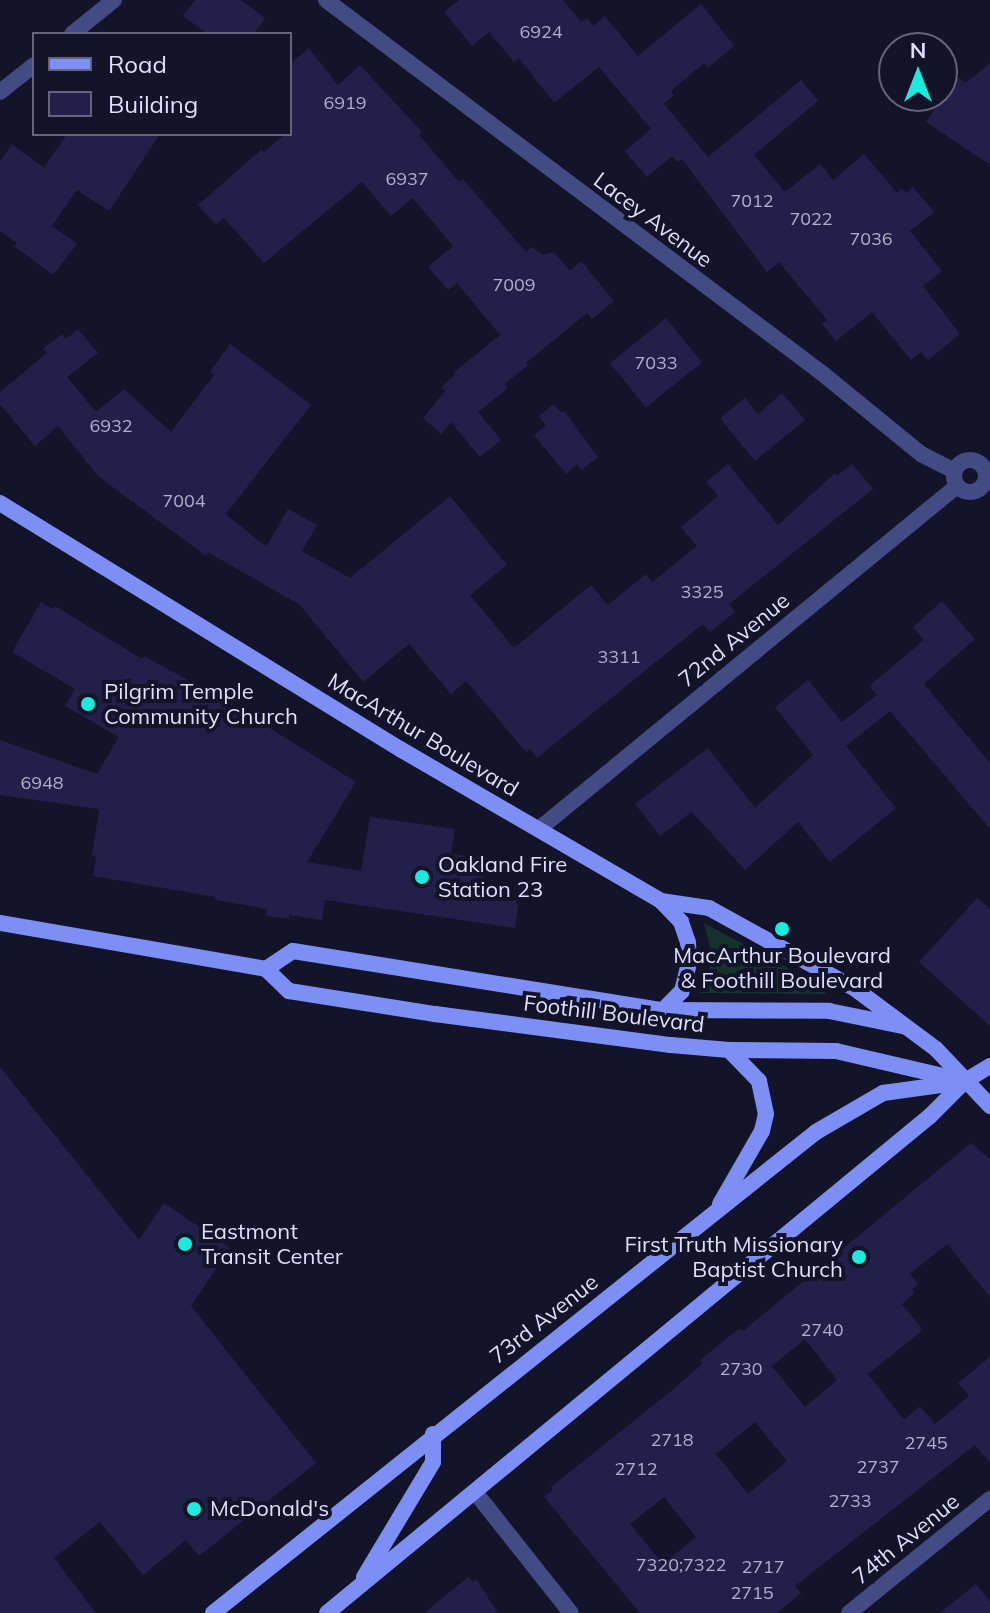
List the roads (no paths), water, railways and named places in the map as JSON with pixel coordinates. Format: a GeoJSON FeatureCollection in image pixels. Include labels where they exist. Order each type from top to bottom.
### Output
{"type":"FeatureCollection","features":[{"type":"Feature","properties":{"kind":"main road","name":"MacArthur Boulevard"},"geometry":{"type":"LineString","coordinates":[[0,503],[400,749],[661,901],[681,922],[688,942],[686,980],[682,991],[663,1010]]}},
{"type":"Feature","properties":{"kind":"main road","name":"MacArthur Boulevard"},"geometry":{"type":"LineString","coordinates":[[661,901],[709,908],[854,988],[936,1049],[990,1106]]}},
{"type":"Feature","properties":{"kind":"main road","name":"Foothill Boulevard"},"geometry":{"type":"LineString","coordinates":[[0,923],[266,969],[289,991],[435,1014],[729,1050],[836,1051],[965,1081]]}},
{"type":"Feature","properties":{"kind":"main road","name":"Foothill Boulevard"},"geometry":{"type":"LineString","coordinates":[[266,969],[293,951],[663,1010],[829,1011],[903,1026]]}},
{"type":"Feature","properties":{"kind":"main road"},"geometry":{"type":"LineString","coordinates":[[716,1211],[762,1131],[766,1114],[759,1081],[729,1050]]}},
{"type":"Feature","properties":{"kind":"main road","name":"73rd Avenue"},"geometry":{"type":"LineString","coordinates":[[327,1613],[930,1116],[965,1081],[990,1066]]}},
{"type":"Feature","properties":{"kind":"main road","name":"73rd Avenue"},"geometry":{"type":"LineString","coordinates":[[213,1613],[433,1434],[816,1132],[883,1093],[965,1081]]}},
{"type":"Feature","properties":{"kind":"main road"},"geometry":{"type":"LineString","coordinates":[[356,1590],[433,1462],[433,1434]]}},
{"type":"Feature","properties":{"kind":"street"},"geometry":{"type":"LineString","coordinates":[[74,32],[114,0]]}},
{"type":"Feature","properties":{"kind":"street","name":"Lacey Avenue"},"geometry":{"type":"LineString","coordinates":[[326,0],[823,374],[921,454],[956,478]]}},
{"type":"Feature","properties":{"kind":"street"},"geometry":{"type":"LineString","coordinates":[[0,92],[32,67]]}},
{"type":"Feature","properties":{"kind":"street"},"geometry":{"type":"LineString","coordinates":[[970,460],[987,474],[981,488],[969,492],[956,478],[960,463],[970,460]]}},
{"type":"Feature","properties":{"kind":"street","name":"72nd Avenue"},"geometry":{"type":"LineString","coordinates":[[539,829],[956,478]]}},
{"type":"Feature","properties":{"kind":"street"},"geometry":{"type":"LineString","coordinates":[[475,1492],[571,1613]]}},
{"type":"Feature","properties":{"kind":"street","name":"74th Avenue"},"geometry":{"type":"LineString","coordinates":[[849,1613],[990,1499]]}},
{"type":"Feature","properties":{"kind":"place","name":"Pilgrim Temple Community Church"},"geometry":{"type":"Point","coordinates":[88,704]}},
{"type":"Feature","properties":{"kind":"place","name":"Oakland Fire Station 23"},"geometry":{"type":"Point","coordinates":[422,877]}},
{"type":"Feature","properties":{"kind":"place","name":"MacArthur Boulevard & Foothill Boulevard"},"geometry":{"type":"Point","coordinates":[782,929]}},
{"type":"Feature","properties":{"kind":"place","name":"Eastmont Transit Center"},"geometry":{"type":"Point","coordinates":[185,1244]}},
{"type":"Feature","properties":{"kind":"place","name":"First Truth Missionary Baptist Church"},"geometry":{"type":"Point","coordinates":[859,1257]}},
{"type":"Feature","properties":{"kind":"place","name":"McDonald's"},"geometry":{"type":"Point","coordinates":[194,1509]}}]}
